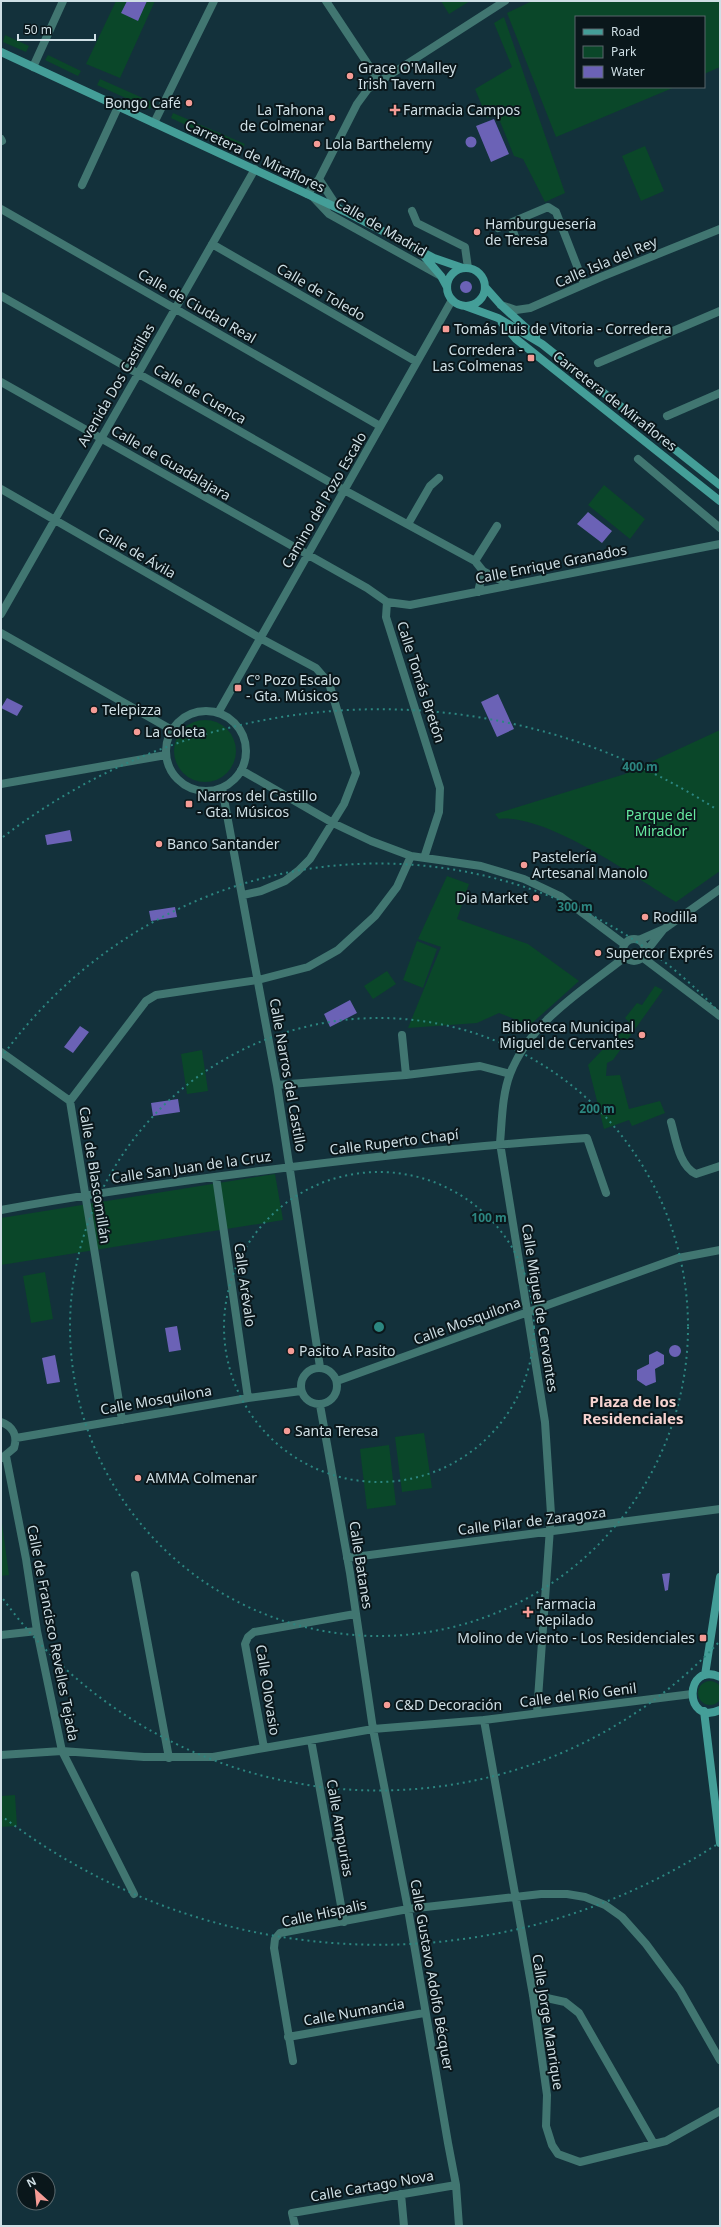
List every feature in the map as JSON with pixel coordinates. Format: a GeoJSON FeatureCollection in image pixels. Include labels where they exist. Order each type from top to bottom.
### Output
{"type":"FeatureCollection","features":[{"type":"Feature","properties":{"kind":"main road","name":"Carretera de Miraflores"},"geometry":{"type":"LineString","coordinates":[[1,52],[342,210]]}},
{"type":"Feature","properties":{"kind":"main road","name":"Calle de Madrid"},"geometry":{"type":"LineString","coordinates":[[342,210],[420,251],[465,268]]}},
{"type":"Feature","properties":{"kind":"main road","name":"Calle de Madrid"},"geometry":{"type":"LineString","coordinates":[[420,251],[441,276],[447,287]]}},
{"type":"Feature","properties":{"kind":"main road"},"geometry":{"type":"LineString","coordinates":[[465,268],[473,269],[482,276],[485,287],[484,294],[477,303],[465,306],[452,300],[447,287],[453,273],[465,268]]}},
{"type":"Feature","properties":{"kind":"main road","name":"Carretera de Miraflores"},"geometry":{"type":"LineString","coordinates":[[485,287],[501,305],[527,327],[542,344]]}},
{"type":"Feature","properties":{"kind":"main road","name":"Carretera de Miraflores"},"geometry":{"type":"LineString","coordinates":[[465,306],[498,318],[542,344],[720,485]]}},
{"type":"Feature","properties":{"kind":"main road","name":"Carretera de Miraflores"},"geometry":{"type":"LineString","coordinates":[[498,318],[516,339],[720,501]]}},
{"type":"Feature","properties":{"kind":"main road"},"geometry":{"type":"LineString","coordinates":[[705,1675],[720,1577]]}},
{"type":"Feature","properties":{"kind":"main road"},"geometry":{"type":"LineString","coordinates":[[720,1677],[705,1675],[697,1680],[692,1694],[695,1705],[704,1711],[712,1712],[720,1710]]}},
{"type":"Feature","properties":{"kind":"main road"},"geometry":{"type":"LineString","coordinates":[[704,1711],[720,1843]]}},
{"type":"Feature","properties":{"kind":"street"},"geometry":{"type":"LineString","coordinates":[[32,67],[63,1]]}},
{"type":"Feature","properties":{"kind":"street"},"geometry":{"type":"LineString","coordinates":[[154,123],[214,1]]}},
{"type":"Feature","properties":{"kind":"street"},"geometry":{"type":"LineString","coordinates":[[326,1],[379,81]]}},
{"type":"Feature","properties":{"kind":"street"},"geometry":{"type":"LineString","coordinates":[[309,195],[319,180],[357,104],[368,89],[505,1]]}},
{"type":"Feature","properties":{"kind":"street"},"geometry":{"type":"LineString","coordinates":[[82,185],[118,107]]}},
{"type":"Feature","properties":{"kind":"street","name":"Avenida Dos Castillas"},"geometry":{"type":"LineString","coordinates":[[1,614],[53,520],[255,169]]}},
{"type":"Feature","properties":{"kind":"street"},"geometry":{"type":"LineString","coordinates":[[319,180],[342,210]]}},
{"type":"Feature","properties":{"kind":"street","name":"Calle de Madrid"},"geometry":{"type":"LineString","coordinates":[[309,195],[329,214],[441,276]]}},
{"type":"Feature","properties":{"kind":"street"},"geometry":{"type":"LineString","coordinates":[[498,228],[548,207],[553,209],[556,212],[584,284]]}},
{"type":"Feature","properties":{"kind":"street","name":"Calle de Ciudad Real"},"geometry":{"type":"LineString","coordinates":[[1,209],[380,426]]}},
{"type":"Feature","properties":{"kind":"street"},"geometry":{"type":"LineString","coordinates":[[412,212],[417,223],[465,247],[465,268]]}},
{"type":"Feature","properties":{"kind":"street"},"geometry":{"type":"LineString","coordinates":[[510,223],[517,242]]}},
{"type":"Feature","properties":{"kind":"street","name":"Calle Isla del Rey"},"geometry":{"type":"LineString","coordinates":[[501,305],[516,310],[530,308],[584,284],[720,229]]}},
{"type":"Feature","properties":{"kind":"street","name":"Calle de Toledo"},"geometry":{"type":"LineString","coordinates":[[212,244],[417,362]]}},
{"type":"Feature","properties":{"kind":"street","name":"Calle de Cuenca"},"geometry":{"type":"LineString","coordinates":[[1,296],[344,490],[475,561]]}},
{"type":"Feature","properties":{"kind":"street","name":"Camino del Pozo Escalo"},"geometry":{"type":"LineString","coordinates":[[218,713],[452,300]]}},
{"type":"Feature","properties":{"kind":"street"},"geometry":{"type":"LineString","coordinates":[[598,363],[720,312]]}},
{"type":"Feature","properties":{"kind":"street","name":"Calle de Guadalajara"},"geometry":{"type":"LineString","coordinates":[[1,382],[307,556]]}},
{"type":"Feature","properties":{"kind":"street"},"geometry":{"type":"LineString","coordinates":[[667,416],[720,393]]}},
{"type":"Feature","properties":{"kind":"street"},"geometry":{"type":"LineString","coordinates":[[638,459],[720,528]]}},
{"type":"Feature","properties":{"kind":"street"},"geometry":{"type":"LineString","coordinates":[[408,524],[430,486],[439,478]]}},
{"type":"Feature","properties":{"kind":"street","name":"Calle de Ávila"},"geometry":{"type":"LineString","coordinates":[[1,489],[260,638],[316,668],[329,683],[356,773],[344,804],[310,859],[298,871],[285,880],[261,891],[243,895]]}},
{"type":"Feature","properties":{"kind":"street"},"geometry":{"type":"LineString","coordinates":[[497,526],[475,561],[483,571],[510,585]]}},
{"type":"Feature","properties":{"kind":"street","name":"Calle Enrique Granados"},"geometry":{"type":"LineString","coordinates":[[387,602],[410,605],[720,544]]}},
{"type":"Feature","properties":{"kind":"street"},"geometry":{"type":"LineString","coordinates":[[307,556],[367,588],[387,602]]}},
{"type":"Feature","properties":{"kind":"street"},"geometry":{"type":"LineString","coordinates":[[478,592],[483,571]]}},
{"type":"Feature","properties":{"kind":"street","name":"Calle Tomás Bretón"},"geometry":{"type":"LineString","coordinates":[[387,602],[386,617],[440,788],[439,812],[424,858]]}},
{"type":"Feature","properties":{"kind":"street"},"geometry":{"type":"LineString","coordinates":[[1,633],[172,730]]}},
{"type":"Feature","properties":{"kind":"street"},"geometry":{"type":"LineString","coordinates":[[202,712],[218,713],[237,726],[244,740],[246,755],[241,770],[230,783],[222,788],[209,791],[197,790],[184,784],[170,768],[166,755],[167,742],[172,730],[188,716],[202,712]]}},
{"type":"Feature","properties":{"kind":"street"},"geometry":{"type":"LineString","coordinates":[[1,784],[166,755]]}},
{"type":"Feature","properties":{"kind":"street"},"geometry":{"type":"LineString","coordinates":[[241,770],[333,823],[371,841],[412,856],[481,866],[524,879],[560,896],[624,944]]}},
{"type":"Feature","properties":{"kind":"street","name":"Calle Narros del Castillo"},"geometry":{"type":"LineString","coordinates":[[222,788],[277,1085],[320,1367]]}},
{"type":"Feature","properties":{"kind":"street","name":"Calle de Blascomillán"},"geometry":{"type":"LineString","coordinates":[[122,1420],[70,1101],[146,1001],[156,995],[258,980],[308,967],[338,950],[375,916],[397,887],[412,856]]}},
{"type":"Feature","properties":{"kind":"street"},"geometry":{"type":"LineString","coordinates":[[664,929],[643,956],[634,961],[625,957],[622,949],[627,940],[639,940],[664,929],[720,889]]}},
{"type":"Feature","properties":{"kind":"street"},"geometry":{"type":"LineString","coordinates":[[639,940],[644,946],[643,956]]}},
{"type":"Feature","properties":{"kind":"street"},"geometry":{"type":"LineString","coordinates":[[643,956],[720,1016]]}},
{"type":"Feature","properties":{"kind":"street","name":"Calle Miguel de Cervantes"},"geometry":{"type":"LineString","coordinates":[[537,1713],[543,1653],[548,1548],[551,1531],[545,1422],[500,1143],[502,1109],[510,1074],[527,1043],[547,1019],[625,957]]}},
{"type":"Feature","properties":{"kind":"street"},"geometry":{"type":"LineString","coordinates":[[402,1036],[406,1075]]}},
{"type":"Feature","properties":{"kind":"street"},"geometry":{"type":"LineString","coordinates":[[1,1052],[70,1101]]}},
{"type":"Feature","properties":{"kind":"street"},"geometry":{"type":"LineString","coordinates":[[277,1085],[406,1075],[480,1066],[510,1074]]}},
{"type":"Feature","properties":{"kind":"street"},"geometry":{"type":"LineString","coordinates":[[671,1122],[684,1162],[690,1171],[696,1174],[720,1166]]}},
{"type":"Feature","properties":{"kind":"street","name":"Calle Ruperto Chapí"},"geometry":{"type":"LineString","coordinates":[[290,1167],[500,1143],[587,1138],[606,1194]]}},
{"type":"Feature","properties":{"kind":"street","name":"Calle San Juan de la Cruz"},"geometry":{"type":"LineString","coordinates":[[1,1210],[85,1194],[290,1167]]}},
{"type":"Feature","properties":{"kind":"street","name":"Calle Arévalo"},"geometry":{"type":"LineString","coordinates":[[216,1177],[248,1398]]}},
{"type":"Feature","properties":{"kind":"street","name":"Calle Mosquilona"},"geometry":{"type":"LineString","coordinates":[[337,1382],[678,1258],[720,1250]]}},
{"type":"Feature","properties":{"kind":"street"},"geometry":{"type":"LineString","coordinates":[[320,1367],[328,1369],[334,1374],[337,1382],[338,1390],[334,1397],[328,1403],[320,1405],[308,1401],[301,1391],[301,1382],[304,1374],[311,1369],[320,1367]]}},
{"type":"Feature","properties":{"kind":"street","name":"Calle Mosquilona"},"geometry":{"type":"LineString","coordinates":[[16,1438],[248,1398],[301,1391]]}},
{"type":"Feature","properties":{"kind":"street","name":"Calle Batanes"},"geometry":{"type":"LineString","coordinates":[[320,1405],[347,1558],[373,1729]]}},
{"type":"Feature","properties":{"kind":"street"},"geometry":{"type":"LineString","coordinates":[[1,1422],[11,1427],[16,1438],[14,1448],[4,1457]]}},
{"type":"Feature","properties":{"kind":"street","name":"Calle de Francisco Revelles Tejada"},"geometry":{"type":"LineString","coordinates":[[4,1457],[26,1559],[37,1632],[62,1751],[134,1894]]}},
{"type":"Feature","properties":{"kind":"street","name":"Calle Pilar de Zaragoza"},"geometry":{"type":"LineString","coordinates":[[347,1558],[720,1509]]}},
{"type":"Feature","properties":{"kind":"street"},"geometry":{"type":"LineString","coordinates":[[135,1575],[169,1758]]}},
{"type":"Feature","properties":{"kind":"street","name":"Calle Olovasio"},"geometry":{"type":"LineString","coordinates":[[355,1614],[254,1632],[248,1637],[245,1644],[264,1748],[373,1729]]}},
{"type":"Feature","properties":{"kind":"street"},"geometry":{"type":"LineString","coordinates":[[1,1635],[37,1632]]}},
{"type":"Feature","properties":{"kind":"street","name":"Calle del Río Genil"},"geometry":{"type":"LineString","coordinates":[[373,1729],[484,1720],[692,1694]]}},
{"type":"Feature","properties":{"kind":"street","name":"Calle Jorge Manrique"},"geometry":{"type":"LineString","coordinates":[[484,1720],[533,1995],[545,2075],[547,2135],[558,2154],[580,2162],[666,2141],[720,2111]]}},
{"type":"Feature","properties":{"kind":"street","name":"Calle Gustavo Adolfo Bécquer"},"geometry":{"type":"LineString","coordinates":[[373,1729],[408,1909],[424,2013],[430,2038],[456,2185],[459,2226]]}},
{"type":"Feature","properties":{"kind":"street","name":"Calle Ampurias"},"geometry":{"type":"LineString","coordinates":[[311,1740],[344,1922]]}},
{"type":"Feature","properties":{"kind":"street"},"geometry":{"type":"LineString","coordinates":[[1,1755],[62,1751],[169,1758],[212,1757],[264,1748]]}},
{"type":"Feature","properties":{"kind":"street","name":"Calle Hispalis"},"geometry":{"type":"LineString","coordinates":[[293,2061],[274,1948],[275,1940],[280,1933],[408,1909],[540,1894],[567,1894],[585,1897],[604,1905],[622,1917],[665,1968],[720,2060]]}},
{"type":"Feature","properties":{"kind":"street"},"geometry":{"type":"LineString","coordinates":[[533,1995],[565,2002],[579,2013],[654,2144]]}},
{"type":"Feature","properties":{"kind":"street","name":"Calle Numancia"},"geometry":{"type":"LineString","coordinates":[[288,2037],[424,2013]]}},
{"type":"Feature","properties":{"kind":"street","name":"Calle Cartago Nova"},"geometry":{"type":"LineString","coordinates":[[295,2226],[292,2213],[456,2185]]}},
{"type":"Feature","properties":{"kind":"street"},"geometry":{"type":"LineString","coordinates":[[401,2194],[404,2226]]}},
{"type":"Feature","properties":{"kind":"green space"},"geometry":{"type":"Polygon","coordinates":[[[116,1],[155,1],[120,78],[86,64],[116,1]]]}},
{"type":"Feature","properties":{"kind":"green space"},"geometry":{"type":"Polygon","coordinates":[[[441,1],[470,1],[449,14],[441,1]]]}},
{"type":"Feature","properties":{"kind":"green space"},"geometry":{"type":"Polygon","coordinates":[[[532,1],[720,1],[720,67],[705,74],[705,16],[575,16],[575,88],[673,88],[556,137],[507,13],[532,1]]]}},
{"type":"Feature","properties":{"kind":"green space"},"geometry":{"type":"Polygon","coordinates":[[[504,17],[565,193],[545,202],[523,159],[514,156],[497,114],[487,118],[475,89],[512,67],[494,23],[504,17]]]}},
{"type":"Feature","properties":{"kind":"green space"},"geometry":{"type":"Polygon","coordinates":[[[5,35],[29,46],[26,52],[3,42],[5,35]]]}},
{"type":"Feature","properties":{"kind":"green space"},"geometry":{"type":"Polygon","coordinates":[[[48,55],[81,71],[78,76],[45,60],[48,55]]]}},
{"type":"Feature","properties":{"kind":"green space"},"geometry":{"type":"Polygon","coordinates":[[[100,79],[154,103],[150,109],[97,85],[100,79]]]}},
{"type":"Feature","properties":{"kind":"green space"},"geometry":{"type":"Polygon","coordinates":[[[173,113],[245,144],[241,151],[171,118],[173,113]]]}},
{"type":"Feature","properties":{"kind":"green space"},"geometry":{"type":"Polygon","coordinates":[[[645,146],[664,191],[641,201],[622,156],[645,146]]]}},
{"type":"Feature","properties":{"kind":"green space"},"geometry":{"type":"Polygon","coordinates":[[[604,485],[645,519],[630,539],[588,505],[604,485]]]}},
{"type":"Feature","properties":{"kind":"green space"},"geometry":{"type":"Polygon","coordinates":[[[205,720],[217,723],[227,729],[233,739],[236,751],[233,763],[227,773],[217,779],[205,782],[193,779],[183,773],[177,763],[174,751],[177,739],[183,729],[193,723],[205,720]]]}},
{"type":"Feature","properties":{"kind":"green space","name":"Parque del Mirador"},"geometry":{"type":"Polygon","coordinates":[[[720,730],[720,871],[676,902],[614,863],[565,836],[541,826],[518,820],[499,819],[495,814],[625,774],[720,730]]]}},
{"type":"Feature","properties":{"kind":"green space"},"geometry":{"type":"Polygon","coordinates":[[[447,876],[469,884],[457,919],[528,944],[579,981],[530,1025],[499,1013],[477,1023],[408,1028],[441,947],[418,939],[447,876]]]}},
{"type":"Feature","properties":{"kind":"green space"},"geometry":{"type":"Polygon","coordinates":[[[417,941],[437,949],[423,988],[403,980],[417,941]]]}},
{"type":"Feature","properties":{"kind":"green space"},"geometry":{"type":"Polygon","coordinates":[[[387,971],[396,984],[373,999],[364,986],[387,971]]]}},
{"type":"Feature","properties":{"kind":"green space"},"geometry":{"type":"Polygon","coordinates":[[[655,986],[663,990],[613,1060],[607,1063],[606,1076],[620,1075],[629,1109],[660,1101],[665,1113],[632,1126],[629,1120],[604,1129],[588,1065],[629,1022],[625,1018],[637,1003],[642,1005],[655,986]]]}},
{"type":"Feature","properties":{"kind":"green space"},"geometry":{"type":"Polygon","coordinates":[[[202,1050],[208,1091],[187,1094],[181,1054],[202,1050]]]}},
{"type":"Feature","properties":{"kind":"green space"},"geometry":{"type":"Polygon","coordinates":[[[275,1174],[283,1220],[1,1265],[1,1218],[275,1174]]]}},
{"type":"Feature","properties":{"kind":"green space"},"geometry":{"type":"Polygon","coordinates":[[[45,1272],[53,1319],[31,1323],[23,1276],[45,1272]]]}},
{"type":"Feature","properties":{"kind":"green space"},"geometry":{"type":"Polygon","coordinates":[[[424,1433],[432,1488],[402,1492],[395,1437],[424,1433]]]}},
{"type":"Feature","properties":{"kind":"green space"},"geometry":{"type":"Polygon","coordinates":[[[389,1445],[396,1505],[367,1509],[360,1449],[389,1445]]]}},
{"type":"Feature","properties":{"kind":"green space"},"geometry":{"type":"Polygon","coordinates":[[[1,1516],[9,1575],[1,1576],[1,1516]]]}},
{"type":"Feature","properties":{"kind":"green space"},"geometry":{"type":"Polygon","coordinates":[[[710,1681],[719,1684],[722,1693],[719,1702],[710,1705],[701,1702],[698,1693],[701,1684],[710,1681]]]}},
{"type":"Feature","properties":{"kind":"green space"},"geometry":{"type":"Polygon","coordinates":[[[15,1795],[17,1826],[1,1827],[1,1796],[15,1795]]]}},
{"type":"Feature","properties":{"kind":"water"},"geometry":{"type":"Polygon","coordinates":[[[127,1],[147,1],[138,21],[121,13],[127,1]]]}},
{"type":"Feature","properties":{"kind":"water"},"geometry":{"type":"Polygon","coordinates":[[[494,119],[509,154],[491,162],[476,126],[494,119]]]}},
{"type":"Feature","properties":{"kind":"water"},"geometry":{"type":"Polygon","coordinates":[[[471,136],[475,138],[477,142],[475,146],[471,148],[467,146],[465,142],[467,138],[471,136]]]}},
{"type":"Feature","properties":{"kind":"water"},"geometry":{"type":"Polygon","coordinates":[[[464,281],[468,281],[472,287],[468,293],[464,293],[460,289],[460,285],[464,281]]]}},
{"type":"Feature","properties":{"kind":"water"},"geometry":{"type":"Polygon","coordinates":[[[588,512],[612,531],[602,543],[577,524],[588,512]]]}},
{"type":"Feature","properties":{"kind":"water"},"geometry":{"type":"Polygon","coordinates":[[[498,694],[514,729],[497,737],[481,702],[498,694]]]}},
{"type":"Feature","properties":{"kind":"water"},"geometry":{"type":"Polygon","coordinates":[[[7,698],[23,706],[17,716],[1,708],[7,698]]]}},
{"type":"Feature","properties":{"kind":"water"},"geometry":{"type":"Polygon","coordinates":[[[70,830],[72,841],[47,845],[45,835],[70,830]]]}},
{"type":"Feature","properties":{"kind":"water"},"geometry":{"type":"Polygon","coordinates":[[[175,907],[177,917],[151,921],[149,911],[175,907]]]}},
{"type":"Feature","properties":{"kind":"water"},"geometry":{"type":"Polygon","coordinates":[[[350,1000],[357,1013],[330,1027],[324,1014],[350,1000]]]}},
{"type":"Feature","properties":{"kind":"water"},"geometry":{"type":"Polygon","coordinates":[[[80,1026],[89,1032],[73,1053],[64,1047],[80,1026]]]}},
{"type":"Feature","properties":{"kind":"water"},"geometry":{"type":"Polygon","coordinates":[[[178,1099],[180,1112],[153,1116],[151,1103],[178,1099]]]}},
{"type":"Feature","properties":{"kind":"water"},"geometry":{"type":"Polygon","coordinates":[[[177,1326],[181,1350],[169,1352],[165,1328],[177,1326]]]}},
{"type":"Feature","properties":{"kind":"water"},"geometry":{"type":"Polygon","coordinates":[[[675,1345],[679,1347],[681,1351],[679,1355],[675,1357],[671,1355],[669,1351],[671,1347],[675,1345]]]}},
{"type":"Feature","properties":{"kind":"water"},"geometry":{"type":"Polygon","coordinates":[[[657,1351],[664,1355],[664,1364],[655,1369],[656,1382],[646,1386],[637,1380],[637,1370],[649,1364],[649,1355],[657,1351]]]}},
{"type":"Feature","properties":{"kind":"water"},"geometry":{"type":"Polygon","coordinates":[[[55,1355],[60,1382],[47,1384],[42,1358],[55,1355]]]}},
{"type":"Feature","properties":{"kind":"water"},"geometry":{"type":"Polygon","coordinates":[[[670,1573],[668,1590],[665,1591],[662,1574],[670,1573]]]}},
{"type":"Feature","properties":{"kind":"place","name":"Grace O'Malley Irish Tavern"},"geometry":{"type":"Point","coordinates":[350,76]}},
{"type":"Feature","properties":{"kind":"place","name":"Bongo Café"},"geometry":{"type":"Point","coordinates":[189,103]}},
{"type":"Feature","properties":{"kind":"place","name":"Farmacia Campos"},"geometry":{"type":"Point","coordinates":[395,110]}},
{"type":"Feature","properties":{"kind":"place","name":"La Tahona de Colmenar"},"geometry":{"type":"Point","coordinates":[332,118]}},
{"type":"Feature","properties":{"kind":"place","name":"Lola Barthelemy"},"geometry":{"type":"Point","coordinates":[317,144]}},
{"type":"Feature","properties":{"kind":"place","name":"Hamburguesería de Teresa"},"geometry":{"type":"Point","coordinates":[477,232]}},
{"type":"Feature","properties":{"kind":"place","name":"Tomás Luis de Vitoria - Corredera"},"geometry":{"type":"Point","coordinates":[446,329]}},
{"type":"Feature","properties":{"kind":"place","name":"Corredera - Las Colmenas"},"geometry":{"type":"Point","coordinates":[531,358]}},
{"type":"Feature","properties":{"kind":"place","name":"Cº Pozo Escalo - Gta. Músicos"},"geometry":{"type":"Point","coordinates":[238,688]}},
{"type":"Feature","properties":{"kind":"place","name":"Telepizza"},"geometry":{"type":"Point","coordinates":[94,710]}},
{"type":"Feature","properties":{"kind":"place","name":"La Coleta"},"geometry":{"type":"Point","coordinates":[137,732]}},
{"type":"Feature","properties":{"kind":"place","name":"Narros del Castillo - Gta. Músicos"},"geometry":{"type":"Point","coordinates":[189,804]}},
{"type":"Feature","properties":{"kind":"place","name":"Banco Santander"},"geometry":{"type":"Point","coordinates":[159,844]}},
{"type":"Feature","properties":{"kind":"place","name":"Pastelería Artesanal Manolo"},"geometry":{"type":"Point","coordinates":[524,865]}},
{"type":"Feature","properties":{"kind":"place","name":"Dia Market"},"geometry":{"type":"Point","coordinates":[536,898]}},
{"type":"Feature","properties":{"kind":"place","name":"Rodilla"},"geometry":{"type":"Point","coordinates":[645,917]}},
{"type":"Feature","properties":{"kind":"place","name":"Supercor Exprés"},"geometry":{"type":"Point","coordinates":[598,953]}},
{"type":"Feature","properties":{"kind":"place","name":"Biblioteca Municipal Miguel de Cervantes"},"geometry":{"type":"Point","coordinates":[642,1035]}},
{"type":"Feature","properties":{"kind":"place","name":"Pasito A Pasito"},"geometry":{"type":"Point","coordinates":[291,1351]}},
{"type":"Feature","properties":{"kind":"place","name":"Santa Teresa"},"geometry":{"type":"Point","coordinates":[287,1431]}},
{"type":"Feature","properties":{"kind":"place","name":"AMMA Colmenar"},"geometry":{"type":"Point","coordinates":[138,1478]}},
{"type":"Feature","properties":{"kind":"place","name":"Farmacia Repilado"},"geometry":{"type":"Point","coordinates":[528,1612]}},
{"type":"Feature","properties":{"kind":"place","name":"Molino de Viento - Los Residenciales"},"geometry":{"type":"Point","coordinates":[703,1638]}},
{"type":"Feature","properties":{"kind":"place","name":"C&D Decoración"},"geometry":{"type":"Point","coordinates":[387,1705]}},
{"type":"Feature","properties":{"kind":"district","name":"Plaza de los Residenciales"},"geometry":{"type":"Point","coordinates":[633,1410]}}]}
